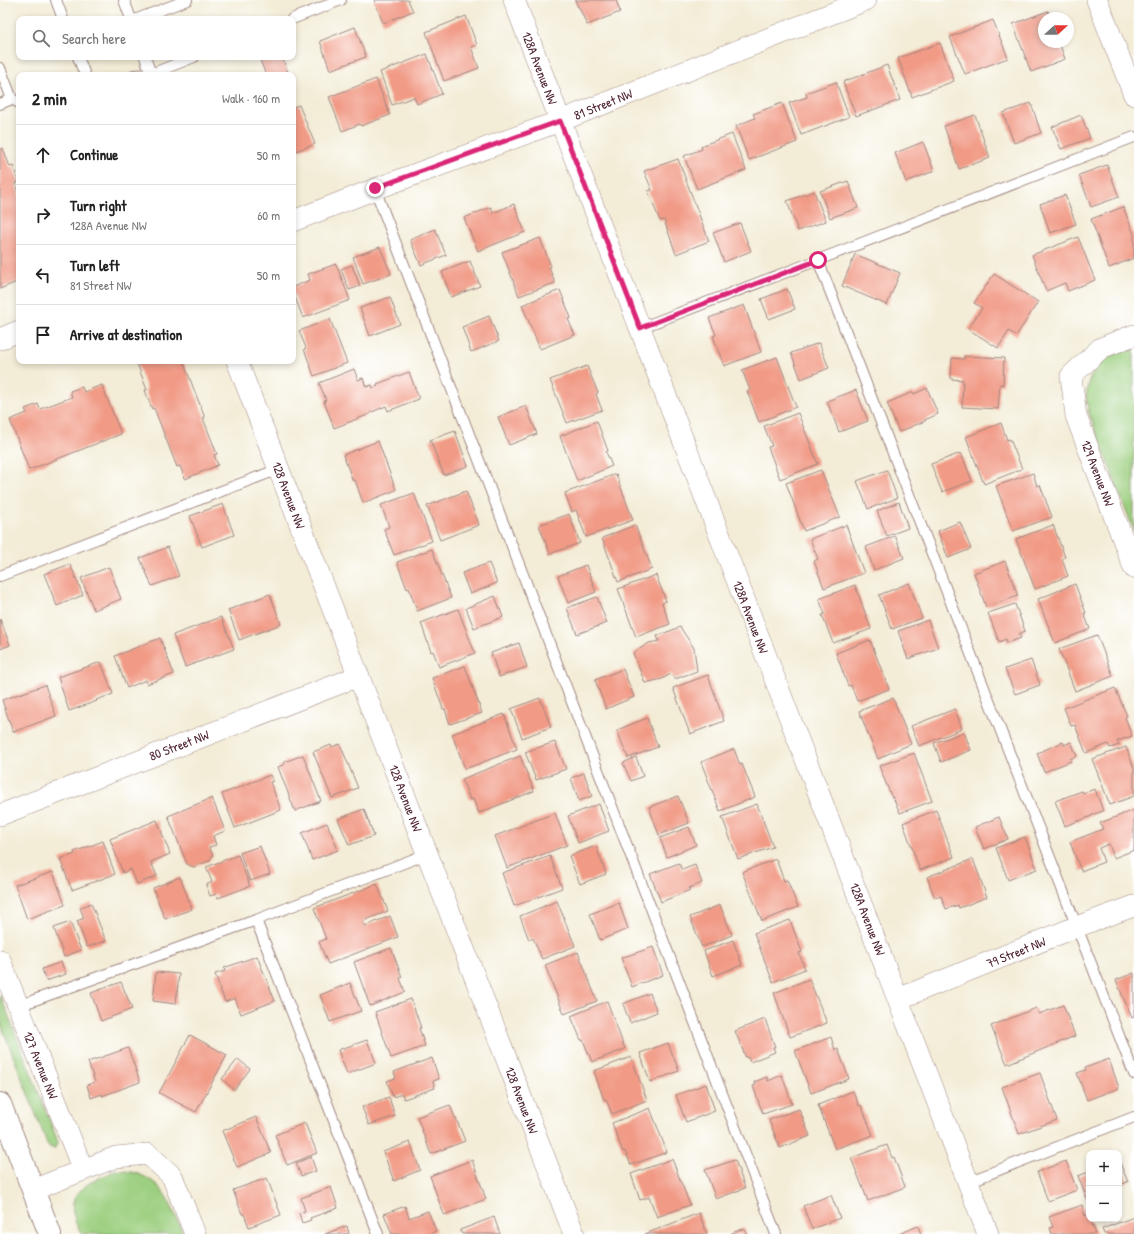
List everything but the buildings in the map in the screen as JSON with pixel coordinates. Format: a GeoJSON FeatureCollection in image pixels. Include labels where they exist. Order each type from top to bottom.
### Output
{"type":"FeatureCollection","features":[{"type":"Feature","properties":{"kind":"street","name":"128A Avenue NW"},"geometry":{"type":"LineString","coordinates":[[514,0],[988,1234]]}},
{"type":"Feature","properties":{"kind":"street","name":"81 Street NW"},"geometry":{"type":"LineString","coordinates":[[296,220],[375,188],[560,121],[866,0]]}},
{"type":"Feature","properties":{"kind":"street"},"geometry":{"type":"LineString","coordinates":[[1097,0],[1134,95]]}},
{"type":"Feature","properties":{"kind":"street"},"geometry":{"type":"LineString","coordinates":[[0,339],[16,332]]}},
{"type":"Feature","properties":{"kind":"street","name":"129 Avenue NW"},"geometry":{"type":"LineString","coordinates":[[1134,334],[1100,348],[1071,376],[1076,416],[1134,568]]}},
{"type":"Feature","properties":{"kind":"street","name":"128 Avenue NW"},"geometry":{"type":"LineString","coordinates":[[238,364],[574,1234]]}},
{"type":"Feature","properties":{"kind":"street","name":"80 Street NW"},"geometry":{"type":"LineString","coordinates":[[0,815],[359,676]]}},
{"type":"Feature","properties":{"kind":"street","name":"79 Street NW"},"geometry":{"type":"LineString","coordinates":[[898,999],[1076,927],[1134,906]]}},
{"type":"Feature","properties":{"kind":"street","name":"127 Avenue NW"},"geometry":{"type":"LineString","coordinates":[[0,960],[82,1170]]}},
{"type":"Feature","properties":{"kind":"street"},"geometry":{"type":"LineString","coordinates":[[0,1104],[50,1234]]}},
{"type":"Feature","properties":{"kind":"street"},"geometry":{"type":"LineString","coordinates":[[33,1190],[116,1157],[148,1154],[172,1176],[195,1234]]}},
{"type":"Feature","properties":{"kind":"lane"},"geometry":{"type":"LineString","coordinates":[[56,0],[62,16]]}},
{"type":"Feature","properties":{"kind":"lane"},"geometry":{"type":"LineString","coordinates":[[124,0],[130,16]]}},
{"type":"Feature","properties":{"kind":"lane"},"geometry":{"type":"LineString","coordinates":[[145,16],[187,0]]}},
{"type":"Feature","properties":{"kind":"lane"},"geometry":{"type":"LineString","coordinates":[[296,17],[341,0]]}},
{"type":"Feature","properties":{"kind":"lane"},"geometry":{"type":"LineString","coordinates":[[79,60],[84,72]]}},
{"type":"Feature","properties":{"kind":"lane"},"geometry":{"type":"LineString","coordinates":[[146,60],[150,72]]}},
{"type":"Feature","properties":{"kind":"lane"},"geometry":{"type":"LineString","coordinates":[[156,72],[186,60]]}},
{"type":"Feature","properties":{"kind":"lane"},"geometry":{"type":"LineString","coordinates":[[0,68],[16,101],[0,104]]}},
{"type":"Feature","properties":{"kind":"lane"},"geometry":{"type":"LineString","coordinates":[[640,328],[1134,137]]}},
{"type":"Feature","properties":{"kind":"lane"},"geometry":{"type":"LineString","coordinates":[[375,188],[776,1234]]}},
{"type":"Feature","properties":{"kind":"lane"},"geometry":{"type":"LineString","coordinates":[[818,260],[1134,1074]]}},
{"type":"Feature","properties":{"kind":"lane"},"geometry":{"type":"LineString","coordinates":[[0,576],[279,469]]}},
{"type":"Feature","properties":{"kind":"lane"},"geometry":{"type":"LineString","coordinates":[[18,1006],[256,920],[427,854]]}},
{"type":"Feature","properties":{"kind":"lane"},"geometry":{"type":"LineString","coordinates":[[256,920],[378,1234]]}},
{"type":"Feature","properties":{"kind":"lane"},"geometry":{"type":"LineString","coordinates":[[968,1182],[1134,1117]]}},
{"type":"Feature","properties":{"kind":"green space"},"geometry":{"type":"Polygon","coordinates":[[[1134,347],[1134,531],[1088,411],[1086,395],[1089,381],[1095,369],[1108,357],[1134,347]]]}},
{"type":"Feature","properties":{"kind":"green space"},"geometry":{"type":"Polygon","coordinates":[[[0,994],[58,1142],[54,1149],[48,1146],[0,1022],[0,994]]]}},
{"type":"Feature","properties":{"kind":"green space"},"geometry":{"type":"Polygon","coordinates":[[[116,1170],[131,1172],[143,1176],[161,1189],[173,1209],[183,1234],[81,1234],[74,1216],[73,1206],[75,1198],[85,1186],[116,1170]]]}},
{"type":"Feature","properties":{"kind":"route"},"geometry":{"type":"LineString","coordinates":[[375,188],[560,121],[640,328],[818,260]]}}]}
